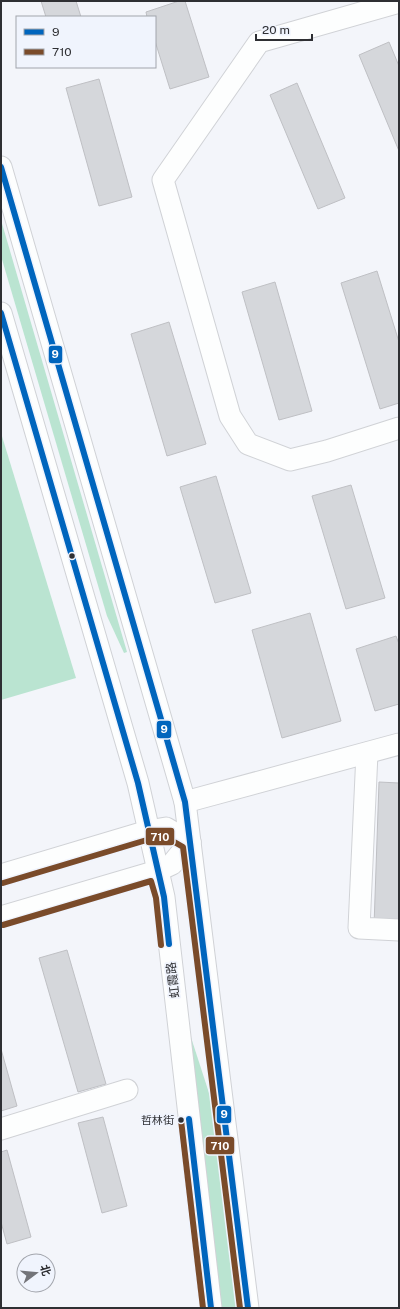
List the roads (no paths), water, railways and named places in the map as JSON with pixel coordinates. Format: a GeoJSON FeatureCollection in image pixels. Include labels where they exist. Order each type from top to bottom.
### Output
{"type":"FeatureCollection","features":[{"type":"Feature","properties":{"kind":"street"},"geometry":{"type":"LineString","coordinates":[[399,2],[348,8],[259,42],[163,180],[230,416],[248,444],[290,460],[327,451],[399,428]]}},
{"type":"Feature","properties":{"kind":"street"},"geometry":{"type":"LineString","coordinates":[[1,167],[185,802],[248,1308]]}},
{"type":"Feature","properties":{"kind":"street","name":"虹霞路"},"geometry":{"type":"LineString","coordinates":[[1,313],[138,783],[164,897],[211,1308]]}},
{"type":"Feature","properties":{"kind":"street"},"geometry":{"type":"LineString","coordinates":[[185,802],[399,744]]}},
{"type":"Feature","properties":{"kind":"street"},"geometry":{"type":"LineString","coordinates":[[367,753],[359,928],[399,930]]}},
{"type":"Feature","properties":{"kind":"street"},"geometry":{"type":"LineString","coordinates":[[1,875],[148,831],[166,828],[190,842]]}},
{"type":"Feature","properties":{"kind":"street"},"geometry":{"type":"LineString","coordinates":[[1,917],[157,871],[172,864],[190,842]]}},
{"type":"Feature","properties":{"kind":"street"},"geometry":{"type":"LineString","coordinates":[[1,1129],[127,1090]]}},
{"type":"Feature","properties":{"kind":"place","name":"哲林街"},"geometry":{"type":"Point","coordinates":[181,1120]}}]}
